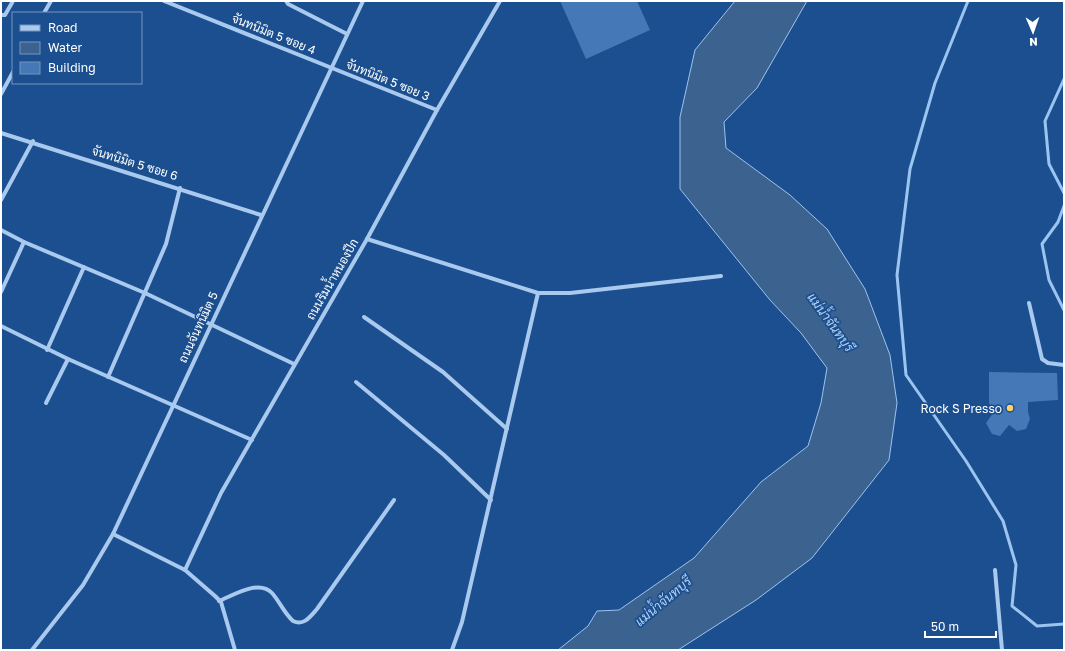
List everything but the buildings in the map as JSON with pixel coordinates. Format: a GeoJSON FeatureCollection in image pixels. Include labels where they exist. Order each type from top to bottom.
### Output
{"type":"FeatureCollection","features":[{"type":"Feature","properties":{"kind":"street"},"geometry":{"type":"LineString","coordinates":[[1,15],[5,15],[13,1]]}},
{"type":"Feature","properties":{"kind":"street"},"geometry":{"type":"LineString","coordinates":[[45,12],[51,1]]}},
{"type":"Feature","properties":{"kind":"street","name":"จันทนิมิต 5 ซอย 4"},"geometry":{"type":"LineString","coordinates":[[164,1],[331,68]]}},
{"type":"Feature","properties":{"kind":"street"},"geometry":{"type":"LineString","coordinates":[[286,1],[347,34]]}},
{"type":"Feature","properties":{"kind":"street","name":"ถนนจันทนิมิต 5"},"geometry":{"type":"LineString","coordinates":[[32,650],[83,585],[113,534],[210,323],[363,1]]}},
{"type":"Feature","properties":{"kind":"street","name":"ถนนริมน้ำหนองปึก"},"geometry":{"type":"LineString","coordinates":[[184,570],[221,493],[367,238],[437,110],[500,1]]}},
{"type":"Feature","properties":{"kind":"street","name":"จันทนิมิต 5 ซอย 3"},"geometry":{"type":"LineString","coordinates":[[331,68],[437,110]]}},
{"type":"Feature","properties":{"kind":"street"},"geometry":{"type":"LineString","coordinates":[[1,94],[12,74]]}},
{"type":"Feature","properties":{"kind":"street","name":"จันทนิมิต 5 ซอย 6"},"geometry":{"type":"LineString","coordinates":[[1,133],[33,141],[261,215]]}},
{"type":"Feature","properties":{"kind":"street"},"geometry":{"type":"LineString","coordinates":[[1,200],[33,141]]}},
{"type":"Feature","properties":{"kind":"street"},"geometry":{"type":"LineString","coordinates":[[108,377],[166,244],[180,188]]}},
{"type":"Feature","properties":{"kind":"street"},"geometry":{"type":"LineString","coordinates":[[1,230],[24,242],[145,293],[294,364]]}},
{"type":"Feature","properties":{"kind":"street"},"geometry":{"type":"LineString","coordinates":[[367,238],[538,293],[564,294],[720,276]]}},
{"type":"Feature","properties":{"kind":"street"},"geometry":{"type":"LineString","coordinates":[[1,292],[24,242]]}},
{"type":"Feature","properties":{"kind":"street"},"geometry":{"type":"LineString","coordinates":[[47,350],[84,267]]}},
{"type":"Feature","properties":{"kind":"street"},"geometry":{"type":"LineString","coordinates":[[452,650],[462,622],[538,293]]}},
{"type":"Feature","properties":{"kind":"street"},"geometry":{"type":"LineString","coordinates":[[1029,303],[1042,359],[1048,363],[1064,365]]}},
{"type":"Feature","properties":{"kind":"street"},"geometry":{"type":"LineString","coordinates":[[364,317],[444,372],[507,429]]}},
{"type":"Feature","properties":{"kind":"street"},"geometry":{"type":"LineString","coordinates":[[1,326],[47,350],[252,440]]}},
{"type":"Feature","properties":{"kind":"street"},"geometry":{"type":"LineString","coordinates":[[46,403],[68,359]]}},
{"type":"Feature","properties":{"kind":"street"},"geometry":{"type":"LineString","coordinates":[[356,382],[444,455],[491,500]]}},
{"type":"Feature","properties":{"kind":"street"},"geometry":{"type":"LineString","coordinates":[[220,600],[248,589],[261,588],[272,593],[293,621],[297,623],[305,622],[317,609],[394,500]]}},
{"type":"Feature","properties":{"kind":"street"},"geometry":{"type":"LineString","coordinates":[[113,534],[184,570],[220,600],[235,650]]}},
{"type":"Feature","properties":{"kind":"street"},"geometry":{"type":"LineString","coordinates":[[995,570],[1002,650]]}},
{"type":"Feature","properties":{"kind":"water","name":"แม่น้ำจันทบุรี"},"geometry":{"type":"Polygon","coordinates":[[[735,1],[807,1],[757,88],[724,122],[726,148],[790,195],[827,229],[865,289],[890,355],[897,403],[889,460],[812,558],[756,600],[678,650],[558,650],[588,626],[597,611],[619,610],[694,558],[761,482],[808,446],[821,403],[827,368],[801,333],[770,300],[680,189],[680,117],[695,50],[735,1]]]}},
{"type":"Feature","properties":{"kind":"waterway"},"geometry":{"type":"LineString","coordinates":[[968,1],[935,83],[910,169],[897,275],[906,375],[966,461],[1003,521],[1016,565],[1012,606],[1037,626],[1064,624]]}},
{"type":"Feature","properties":{"kind":"waterway"},"geometry":{"type":"LineString","coordinates":[[1064,79],[1045,121],[1049,164],[1064,193]]}},
{"type":"Feature","properties":{"kind":"waterway"},"geometry":{"type":"LineString","coordinates":[[1064,206],[1058,222],[1042,244],[1049,280],[1064,310]]}},
{"type":"Feature","properties":{"kind":"place","name":"Rock S Presso"},"geometry":{"type":"Point","coordinates":[1010,408]}}]}
